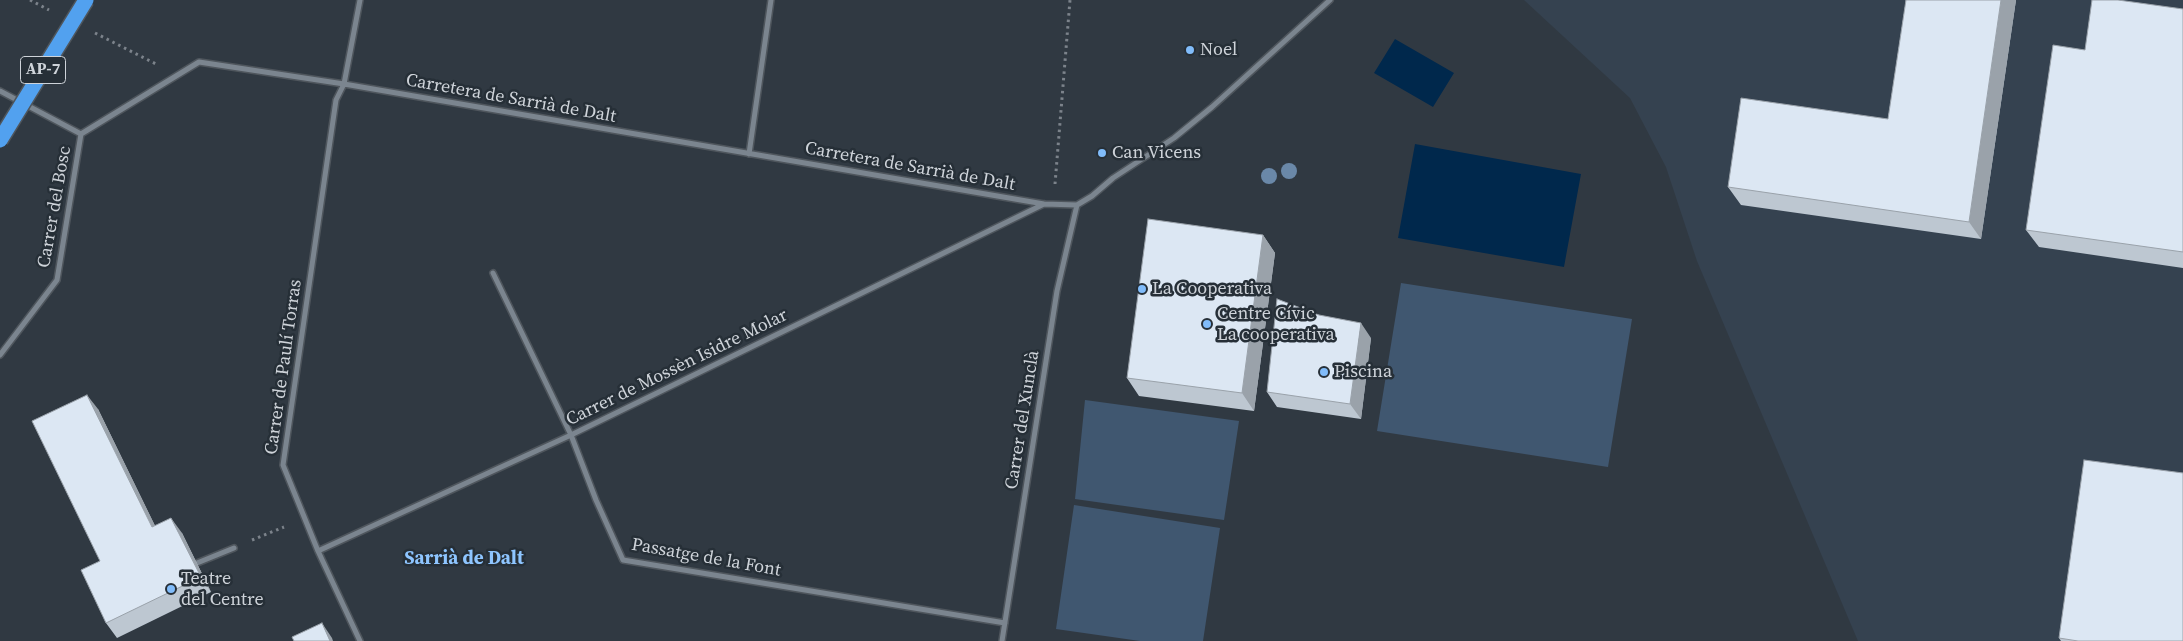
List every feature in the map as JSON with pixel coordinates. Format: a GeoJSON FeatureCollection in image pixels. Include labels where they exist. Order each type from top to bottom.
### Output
{"type":"FeatureCollection","features":[{"type":"Feature","properties":{"kind":"highway","name":"AP-7"},"geometry":{"type":"LineString","coordinates":[[0,140],[86,0]]}},
{"type":"Feature","properties":{"kind":"street","name":"Carrer de Paulí Torras"},"geometry":{"type":"LineString","coordinates":[[360,0],[344,84],[336,100],[283,465],[318,551],[360,641]]}},
{"type":"Feature","properties":{"kind":"street"},"geometry":{"type":"LineString","coordinates":[[749,154],[771,0]]}},
{"type":"Feature","properties":{"kind":"street"},"geometry":{"type":"LineString","coordinates":[[1077,205],[1092,196],[1113,178],[1182,132],[1330,0]]}},
{"type":"Feature","properties":{"kind":"street","name":"Carretera de Sarrià de Dalt"},"geometry":{"type":"LineString","coordinates":[[81,134],[198,62],[344,84],[1044,204],[1077,205]]}},
{"type":"Feature","properties":{"kind":"street"},"geometry":{"type":"LineString","coordinates":[[0,91],[81,134]]}},
{"type":"Feature","properties":{"kind":"street","name":"Carrer del Bosc"},"geometry":{"type":"LineString","coordinates":[[0,355],[57,280],[81,134]]}},
{"type":"Feature","properties":{"kind":"street","name":"Carrer de Mossèn Isidre Molar"},"geometry":{"type":"LineString","coordinates":[[318,551],[571,435],[1044,204]]}},
{"type":"Feature","properties":{"kind":"street","name":"Carrer del Xunclà"},"geometry":{"type":"LineString","coordinates":[[1002,641],[1057,291],[1077,205]]}},
{"type":"Feature","properties":{"kind":"street","name":"Passatge de la Font"},"geometry":{"type":"LineString","coordinates":[[494,273],[571,435],[596,500],[623,560],[1005,623]]}},
{"type":"Feature","properties":{"kind":"street"},"geometry":{"type":"LineString","coordinates":[[197,564],[234,548]]}},
{"type":"Feature","properties":{"kind":"path"},"geometry":{"type":"LineString","coordinates":[[30,0],[56,13]]}},
{"type":"Feature","properties":{"kind":"path"},"geometry":{"type":"LineString","coordinates":[[1053,205],[1070,0]]}},
{"type":"Feature","properties":{"kind":"path"},"geometry":{"type":"LineString","coordinates":[[90,31],[177,75]]}},
{"type":"Feature","properties":{"kind":"path"},"geometry":{"type":"LineString","coordinates":[[234,548],[284,527]]}},
{"type":"Feature","properties":{"kind":"shaded area"},"geometry":{"type":"Polygon","coordinates":[[[1524,0],[2183,0],[2183,641],[1858,641],[1697,261],[1666,167],[1630,98],[1524,0]]]}},
{"type":"Feature","properties":{"kind":"shaded area"},"geometry":{"type":"Polygon","coordinates":[[[1395,39],[1454,73],[1433,107],[1374,73],[1395,39]]]}},
{"type":"Feature","properties":{"kind":"shaded area"},"geometry":{"type":"Polygon","coordinates":[[[1415,144],[1581,174],[1564,267],[1398,238],[1415,144]]]}},
{"type":"Feature","properties":{"kind":"shaded area"},"geometry":{"type":"Polygon","coordinates":[[[1401,283],[1632,319],[1608,467],[1377,431],[1401,283]]]}},
{"type":"Feature","properties":{"kind":"shaded area"},"geometry":{"type":"Polygon","coordinates":[[[1085,400],[1239,421],[1224,520],[1075,499],[1085,400]]]}},
{"type":"Feature","properties":{"kind":"shaded area"},"geometry":{"type":"Polygon","coordinates":[[[1074,505],[1220,528],[1203,641],[1140,641],[1056,629],[1074,505]]]}},
{"type":"Feature","properties":{"kind":"building"},"geometry":{"type":"Polygon","coordinates":[[[1906,0],[2001,0],[1969,222],[1728,187],[1741,98],[1888,119],[1906,0]]]}},
{"type":"Feature","properties":{"kind":"building"},"geometry":{"type":"Polygon","coordinates":[[[2092,0],[2118,0],[2183,9],[2183,252],[2026,230],[2053,45],[2085,50],[2092,0]]]}},
{"type":"Feature","properties":{"kind":"building","name":"Centre Cívic La cooperativa"},"geometry":{"type":"Polygon","coordinates":[[[1148,219],[1263,235],[1242,393],[1127,378],[1148,219]]]}},
{"type":"Feature","properties":{"kind":"building","name":"Piscina"},"geometry":{"type":"Polygon","coordinates":[[[1277,299],[1319,315],[1361,323],[1350,404],[1267,392],[1277,299]]]}},
{"type":"Feature","properties":{"kind":"building"},"geometry":{"type":"Polygon","coordinates":[[[87,395],[152,527],[171,518],[201,577],[106,623],[81,570],[100,561],[32,421],[87,395]]]}},
{"type":"Feature","properties":{"kind":"building"},"geometry":{"type":"Polygon","coordinates":[[[2084,460],[2183,473],[2183,641],[2078,641],[2059,638],[2084,460]]]}},
{"type":"Feature","properties":{"kind":"building"},"geometry":{"type":"Polygon","coordinates":[[[322,623],[330,641],[294,641],[292,637],[322,623]]]}},
{"type":"Feature","properties":{"kind":"place","name":"Noel"},"geometry":{"type":"Point","coordinates":[1190,50]}},
{"type":"Feature","properties":{"kind":"place","name":"Can Vicens"},"geometry":{"type":"Point","coordinates":[1102,153]}},
{"type":"Feature","properties":{"kind":"place","name":"La Cooperativa"},"geometry":{"type":"Point","coordinates":[1142,289]}},
{"type":"Feature","properties":{"kind":"place","name":"Centre Cívic La cooperativa"},"geometry":{"type":"Point","coordinates":[1207,324]}},
{"type":"Feature","properties":{"kind":"place","name":"Piscina"},"geometry":{"type":"Point","coordinates":[1324,372]}},
{"type":"Feature","properties":{"kind":"place","name":"Teatre del Centre"},"geometry":{"type":"Point","coordinates":[171,589]}},
{"type":"Feature","properties":{"kind":"district","name":"Sarrià de Dalt"},"geometry":{"type":"Point","coordinates":[464,559]}}]}
